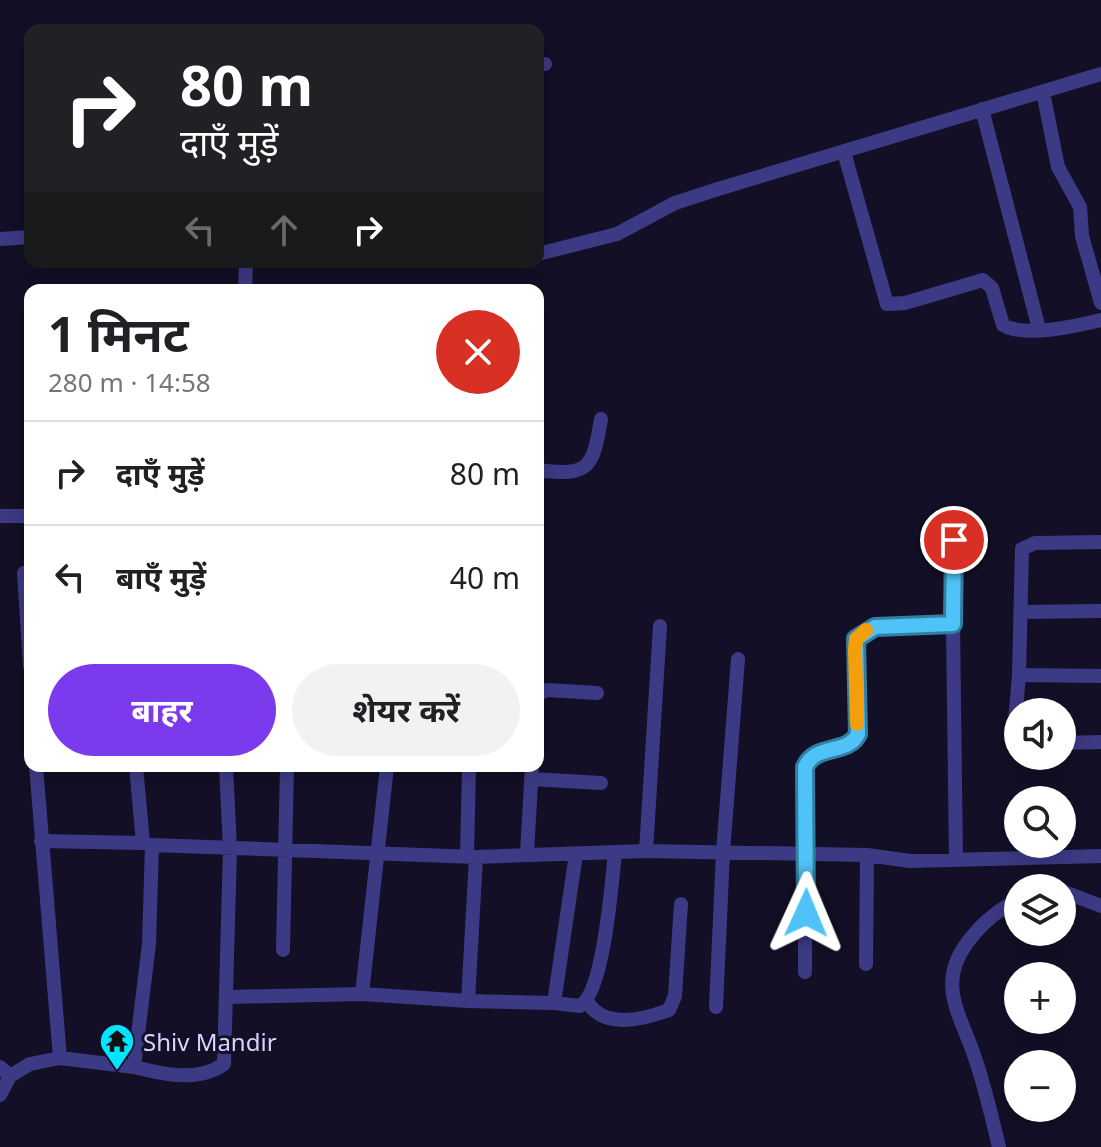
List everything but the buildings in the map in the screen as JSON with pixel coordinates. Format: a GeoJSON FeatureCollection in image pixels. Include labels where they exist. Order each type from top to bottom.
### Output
{"type":"FeatureCollection","features":[{"type":"Feature","properties":{"kind":"street"},"geometry":{"type":"LineString","coordinates":[[544,252],[617,234],[675,203],[1101,74]]}},
{"type":"Feature","properties":{"kind":"street"},"geometry":{"type":"LineString","coordinates":[[1043,92],[1058,167],[1080,207],[1082,236],[1101,303]]}},
{"type":"Feature","properties":{"kind":"street"},"geometry":{"type":"LineString","coordinates":[[982,109],[1039,329]]}},
{"type":"Feature","properties":{"kind":"street"},"geometry":{"type":"LineString","coordinates":[[844,152],[887,304],[905,303],[983,280],[992,288],[1003,325],[1012,330],[1056,331],[1101,320]]}},
{"type":"Feature","properties":{"kind":"street"},"geometry":{"type":"LineString","coordinates":[[0,239],[24,237]]}},
{"type":"Feature","properties":{"kind":"street"},"geometry":{"type":"LineString","coordinates":[[544,470],[574,473],[584,470],[594,455],[601,419]]}},
{"type":"Feature","properties":{"kind":"street"},"geometry":{"type":"LineString","coordinates":[[0,516],[24,516]]}},
{"type":"Feature","properties":{"kind":"street"},"geometry":{"type":"LineString","coordinates":[[954,540],[956,860]]}},
{"type":"Feature","properties":{"kind":"street"},"geometry":{"type":"LineString","coordinates":[[1017,698],[1022,549],[1035,543],[1101,542]]}},
{"type":"Feature","properties":{"kind":"street"},"geometry":{"type":"LineString","coordinates":[[1021,612],[1101,611]]}},
{"type":"Feature","properties":{"kind":"street"},"geometry":{"type":"LineString","coordinates":[[805,972],[805,767],[817,752],[849,744],[858,734],[856,639],[875,627],[953,624]]}},
{"type":"Feature","properties":{"kind":"street"},"geometry":{"type":"LineString","coordinates":[[646,851],[660,626]]}},
{"type":"Feature","properties":{"kind":"street"},"geometry":{"type":"LineString","coordinates":[[716,1007],[723,852],[738,659]]}},
{"type":"Feature","properties":{"kind":"street"},"geometry":{"type":"LineString","coordinates":[[1019,675],[1101,676]]}},
{"type":"Feature","properties":{"kind":"street"},"geometry":{"type":"LineString","coordinates":[[544,691],[597,693]]}},
{"type":"Feature","properties":{"kind":"street"},"geometry":{"type":"LineString","coordinates":[[1076,743],[1101,742]]}},
{"type":"Feature","properties":{"kind":"street"},"geometry":{"type":"LineString","coordinates":[[36,772],[60,1058]]}},
{"type":"Feature","properties":{"kind":"street"},"geometry":{"type":"LineString","coordinates":[[134,1067],[149,944],[147,844],[137,772]]}},
{"type":"Feature","properties":{"kind":"street"},"geometry":{"type":"LineString","coordinates":[[0,1095],[5,1072],[60,1058],[196,1076],[212,1072],[224,1064],[230,849],[226,772]]}},
{"type":"Feature","properties":{"kind":"street"},"geometry":{"type":"LineString","coordinates":[[283,950],[287,772]]}},
{"type":"Feature","properties":{"kind":"street"},"geometry":{"type":"LineString","coordinates":[[362,994],[386,772]]}},
{"type":"Feature","properties":{"kind":"street"},"geometry":{"type":"LineString","coordinates":[[468,1001],[472,857],[469,772]]}},
{"type":"Feature","properties":{"kind":"street"},"geometry":{"type":"LineString","coordinates":[[527,853],[532,773],[601,783]]}},
{"type":"Feature","properties":{"kind":"street"},"geometry":{"type":"LineString","coordinates":[[41,841],[472,857],[646,851],[867,855],[910,861],[1101,856]]}},
{"type":"Feature","properties":{"kind":"street"},"geometry":{"type":"LineString","coordinates":[[227,997],[362,994],[580,1006],[587,1001],[605,938],[615,852]]}},
{"type":"Feature","properties":{"kind":"street"},"geometry":{"type":"LineString","coordinates":[[554,1003],[576,854]]}},
{"type":"Feature","properties":{"kind":"street"},"geometry":{"type":"LineString","coordinates":[[866,964],[867,855]]}},
{"type":"Feature","properties":{"kind":"street"},"geometry":{"type":"LineString","coordinates":[[1076,896],[1101,906]]}},
{"type":"Feature","properties":{"kind":"street"},"geometry":{"type":"LineString","coordinates":[[587,1001],[597,1016],[606,1019],[627,1020],[669,1010],[675,996],[681,904]]}},
{"type":"Feature","properties":{"kind":"street"},"geometry":{"type":"LineString","coordinates":[[999,1147],[986,1093],[955,1006],[951,977],[961,951],[973,934],[985,921],[1004,909]]}},
{"type":"Feature","properties":{"kind":"slow traffic"},"geometry":{"type":"LineString","coordinates":[[857,724],[856,639],[866,630]]}},
{"type":"Feature","properties":{"kind":"place","name":"Shiv Mandir"},"geometry":{"type":"Point","coordinates":[117,1072]}},
{"type":"Feature","properties":{"kind":"route"},"geometry":{"type":"LineString","coordinates":[[806,913],[805,767],[808,759],[817,752],[849,744],[855,741],[858,734],[856,639],[875,627],[953,624],[954,540]]}}]}
